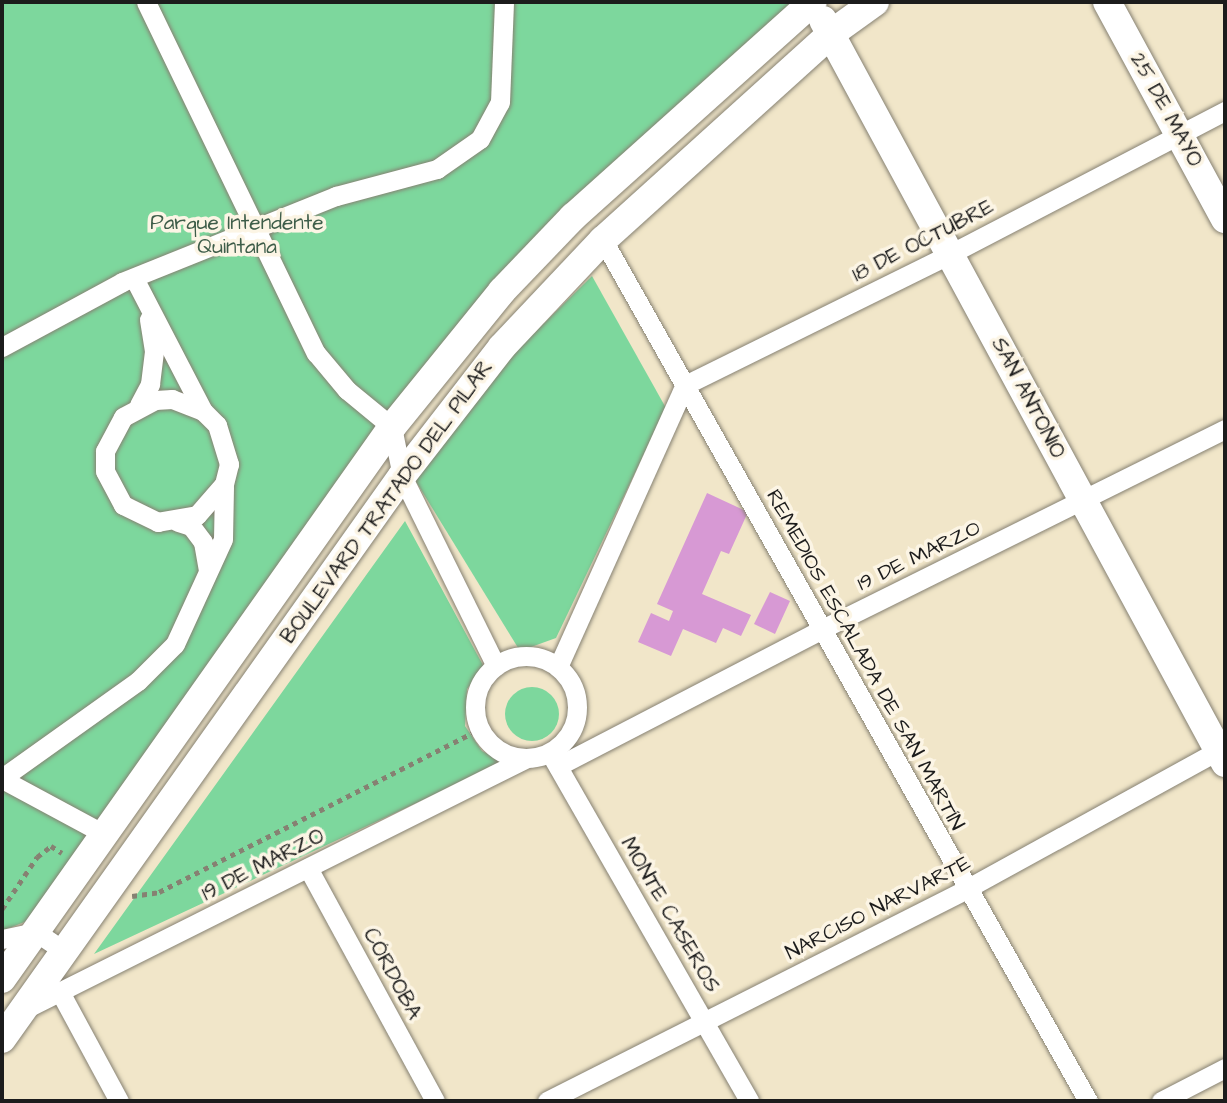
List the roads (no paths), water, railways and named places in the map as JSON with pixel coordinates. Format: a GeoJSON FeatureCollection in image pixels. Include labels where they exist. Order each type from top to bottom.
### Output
{"type":"FeatureCollection","features":[{"type":"Feature","properties":{"kind":"main road","name":"BOULEVARD TRATADO DEL PILAR"},"geometry":{"type":"LineString","coordinates":[[2,979],[392,427],[502,292],[573,216],[812,2]]}},
{"type":"Feature","properties":{"kind":"main road","name":"SAN ANTONIO"},"geometry":{"type":"LineString","coordinates":[[812,2],[832,33],[1084,502],[1223,753]]}},
{"type":"Feature","properties":{"kind":"main road","name":"BOULEVARD TRATADO DEL PILAR"},"geometry":{"type":"LineString","coordinates":[[2,1039],[402,476],[502,346],[603,240],[832,33],[875,2]]}},
{"type":"Feature","properties":{"kind":"main road","name":"25 DE MAYO"},"geometry":{"type":"LineString","coordinates":[[1107,2],[1225,219]]}},
{"type":"Feature","properties":{"kind":"main road"},"geometry":{"type":"LineString","coordinates":[[104,834],[134,853]]}},
{"type":"Feature","properties":{"kind":"street"},"geometry":{"type":"LineString","coordinates":[[146,2],[316,354],[347,390],[392,427],[402,476],[496,666]]}},
{"type":"Feature","properties":{"kind":"street"},"geometry":{"type":"LineString","coordinates":[[2,347],[134,278],[336,196],[437,169],[480,139],[500,102],[504,2]]}},
{"type":"Feature","properties":{"kind":"street","name":"18 DE OCTUBRE"},"geometry":{"type":"LineString","coordinates":[[685,385],[950,254],[1225,111]]}},
{"type":"Feature","properties":{"kind":"street","name":"REMEDIOS ESCALADA DE SAN MARTÍN"},"geometry":{"type":"LineString","coordinates":[[603,240],[1088,1101]]}},
{"type":"Feature","properties":{"kind":"street"},"geometry":{"type":"LineString","coordinates":[[2,779],[29,763],[157,662],[175,644],[222,539],[224,484],[229,464],[226,444],[204,411],[134,278]]}},
{"type":"Feature","properties":{"kind":"street"},"geometry":{"type":"LineString","coordinates":[[146,301],[154,351],[150,384],[139,405],[111,433],[105,451],[108,481],[123,505],[139,517],[191,526],[203,542],[209,572]]}},
{"type":"Feature","properties":{"kind":"street"},"geometry":{"type":"LineString","coordinates":[[558,667],[685,385]]}},
{"type":"Feature","properties":{"kind":"street"},"geometry":{"type":"LineString","coordinates":[[139,405],[172,399],[204,411]]}},
{"type":"Feature","properties":{"kind":"street","name":"19 DE MARZO"},"geometry":{"type":"LineString","coordinates":[[554,759],[1084,502],[1225,429]]}},
{"type":"Feature","properties":{"kind":"street"},"geometry":{"type":"LineString","coordinates":[[178,522],[197,515],[224,484]]}},
{"type":"Feature","properties":{"kind":"street"},"geometry":{"type":"LineString","coordinates":[[524,656],[558,667],[577,695],[578,712],[554,759],[525,759],[499,751],[480,729],[476,699],[496,666],[524,656]]}},
{"type":"Feature","properties":{"kind":"street","name":"NARCISO NARVARTE"},"geometry":{"type":"LineString","coordinates":[[547,1101],[968,888],[1223,753]]}},
{"type":"Feature","properties":{"kind":"street","name":"19 DE MARZO"},"geometry":{"type":"LineString","coordinates":[[21,1011],[525,759]]}},
{"type":"Feature","properties":{"kind":"street","name":"MONTE CASEROS"},"geometry":{"type":"LineString","coordinates":[[554,759],[749,1101]]}},
{"type":"Feature","properties":{"kind":"street"},"geometry":{"type":"LineString","coordinates":[[2,779],[104,834]]}},
{"type":"Feature","properties":{"kind":"street","name":"CÓRDOBA"},"geometry":{"type":"LineString","coordinates":[[308,868],[435,1101]]}},
{"type":"Feature","properties":{"kind":"street"},"geometry":{"type":"LineString","coordinates":[[2,939],[36,932],[64,951]]}},
{"type":"Feature","properties":{"kind":"street"},"geometry":{"type":"LineString","coordinates":[[60,992],[119,1101]]}},
{"type":"Feature","properties":{"kind":"street"},"geometry":{"type":"LineString","coordinates":[[1161,1101],[1225,1068]]}},
{"type":"Feature","properties":{"kind":"park label","name":"Parque Intendente Quintana"},"geometry":{"type":"Point","coordinates":[237,235]}}]}
